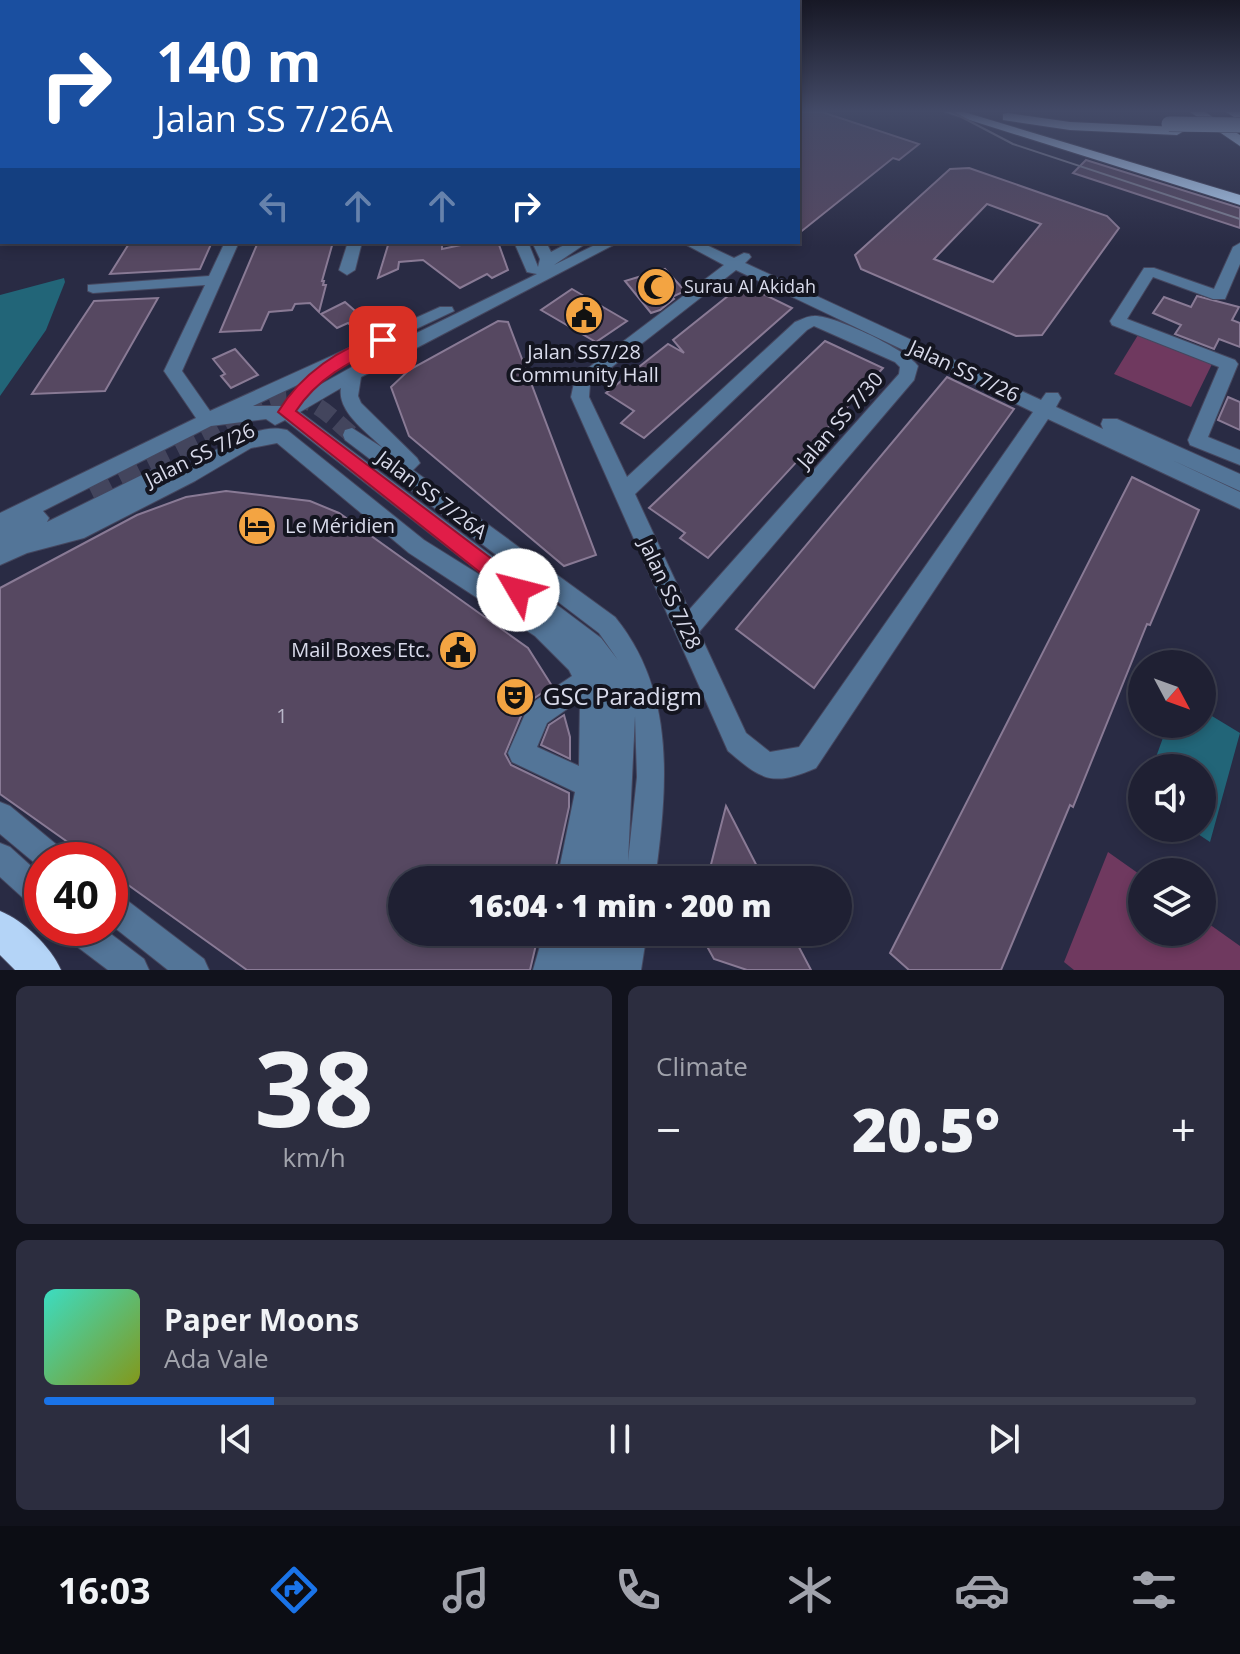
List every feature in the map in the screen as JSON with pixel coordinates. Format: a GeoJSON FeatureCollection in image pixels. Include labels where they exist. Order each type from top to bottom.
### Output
{"type":"FeatureCollection","features":[{"type":"Feature","properties":{"kind":"highway"},"geometry":{"type":"LineString","coordinates":[[1100,157],[1240,200]]}},
{"type":"Feature","properties":{"kind":"highway"},"geometry":{"type":"LineString","coordinates":[[0,929],[42,970]]}},
{"type":"Feature","properties":{"kind":"street"},"geometry":{"type":"LineString","coordinates":[[231,244],[173,371],[207,420],[250,413],[287,412],[302,389],[334,363]]}},
{"type":"Feature","properties":{"kind":"street"},"geometry":{"type":"LineString","coordinates":[[347,270],[354,244]]}},
{"type":"Feature","properties":{"kind":"street"},"geometry":{"type":"LineString","coordinates":[[523,244],[545,269]]}},
{"type":"Feature","properties":{"kind":"street"},"geometry":{"type":"LineString","coordinates":[[539,244],[545,269]]}},
{"type":"Feature","properties":{"kind":"street","name":"Jalan SS 7/26"},"geometry":{"type":"LineString","coordinates":[[0,556],[287,412],[545,269],[578,244]]}},
{"type":"Feature","properties":{"kind":"street","name":"Jalan SS 7/26"},"geometry":{"type":"LineString","coordinates":[[0,523],[207,420],[607,244]]}},
{"type":"Feature","properties":{"kind":"street","name":"Jalan SS 7/26"},"geometry":{"type":"LineString","coordinates":[[694,244],[739,260],[1049,403],[1240,483]]}},
{"type":"Feature","properties":{"kind":"street","name":"Jalan SS 7/26"},"geometry":{"type":"LineString","coordinates":[[717,244],[739,260]]}},
{"type":"Feature","properties":{"kind":"street"},"geometry":{"type":"LineString","coordinates":[[1240,247],[1219,296],[1149,271],[1118,321],[1229,364],[1197,440],[1240,458]]}},
{"type":"Feature","properties":{"kind":"street","name":"Jalan SS 7/28"},"geometry":{"type":"LineString","coordinates":[[739,260],[581,382],[580,397],[737,742],[766,766],[807,759],[1049,403]]}},
{"type":"Feature","properties":{"kind":"street"},"geometry":{"type":"LineString","coordinates":[[93,288],[214,280]]}},
{"type":"Feature","properties":{"kind":"street","name":"Jalan SS 7/30"},"geometry":{"type":"LineString","coordinates":[[623,493],[801,326],[812,321],[822,322],[901,358],[909,366],[908,376],[686,630]]}},
{"type":"Feature","properties":{"kind":"street"},"geometry":{"type":"LineString","coordinates":[[352,376],[349,396],[353,406],[381,437],[409,462],[534,556],[552,574],[567,597]]}},
{"type":"Feature","properties":{"kind":"street"},"geometry":{"type":"LineString","coordinates":[[194,400],[215,407],[246,403]]}},
{"type":"Feature","properties":{"kind":"street"},"geometry":{"type":"LineString","coordinates":[[166,440],[187,420],[194,400]]}},
{"type":"Feature","properties":{"kind":"street","name":"Jalan SS 7/26"},"geometry":{"type":"LineString","coordinates":[[1049,403],[1240,501]]}},
{"type":"Feature","properties":{"kind":"street","name":"Jalan SS 7/26A"},"geometry":{"type":"LineString","coordinates":[[287,412],[354,482],[445,551],[593,646],[614,674],[623,707],[614,866]]}},
{"type":"Feature","properties":{"kind":"street"},"geometry":{"type":"LineString","coordinates":[[21,545],[77,532],[188,476],[246,442],[263,436],[280,435],[354,482]]}},
{"type":"Feature","properties":{"kind":"street","name":"Jalan SS 7/26A"},"geometry":{"type":"LineString","coordinates":[[352,435],[607,625],[623,645],[640,678],[646,701],[648,827],[642,866]]}},
{"type":"Feature","properties":{"kind":"street"},"geometry":{"type":"LineString","coordinates":[[0,538],[91,492]]}},
{"type":"Feature","properties":{"kind":"street"},"geometry":{"type":"LineString","coordinates":[[445,551],[563,645],[588,680],[594,718],[589,785],[575,866]]}},
{"type":"Feature","properties":{"kind":"street"},"geometry":{"type":"LineString","coordinates":[[590,866],[604,787],[608,710],[593,646]]}},
{"type":"Feature","properties":{"kind":"street"},"geometry":{"type":"LineString","coordinates":[[588,680],[538,714],[521,753],[589,785]]}},
{"type":"Feature","properties":{"kind":"street"},"geometry":{"type":"LineString","coordinates":[[0,816],[31,842]]}},
{"type":"Feature","properties":{"kind":"street"},"geometry":{"type":"LineString","coordinates":[[0,857],[24,879]]}},
{"type":"Feature","properties":{"kind":"street"},"geometry":{"type":"LineString","coordinates":[[128,919],[193,970]]}},
{"type":"Feature","properties":{"kind":"street"},"geometry":{"type":"LineString","coordinates":[[102,946],[133,970]]}},
{"type":"Feature","properties":{"kind":"street"},"geometry":{"type":"LineString","coordinates":[[549,970],[555,946]]}},
{"type":"Feature","properties":{"kind":"street"},"geometry":{"type":"LineString","coordinates":[[570,970],[576,946]]}},
{"type":"Feature","properties":{"kind":"street"},"geometry":{"type":"LineString","coordinates":[[600,970],[605,946]]}},
{"type":"Feature","properties":{"kind":"street"},"geometry":{"type":"LineString","coordinates":[[625,970],[629,946]]}},
{"type":"Feature","properties":{"kind":"shaded area"},"geometry":{"type":"Polygon","coordinates":[[[1138,335],[1212,364],[1191,407],[1114,374],[1138,335]]]}},
{"type":"Feature","properties":{"kind":"shaded area"},"geometry":{"type":"Polygon","coordinates":[[[1108,852],[1128,866],[1128,946],[1216,946],[1216,929],[1240,946],[1240,970],[1074,970],[1064,962],[1108,852]]]}},
{"type":"Feature","properties":{"kind":"water"},"geometry":{"type":"Polygon","coordinates":[[[64,278],[46,330],[0,396],[0,295],[64,278]]]}},
{"type":"Feature","properties":{"kind":"water"},"geometry":{"type":"Polygon","coordinates":[[[1216,718],[1240,733],[1216,820],[1216,754],[1157,754],[1163,738],[1216,738],[1216,718]]]}},
{"type":"Feature","properties":{"kind":"building"},"geometry":{"type":"Polygon","coordinates":[[[800,157],[902,157],[899,160],[893,158],[800,232],[800,157]]]}},
{"type":"Feature","properties":{"kind":"building"},"geometry":{"type":"Polygon","coordinates":[[[1086,160],[1240,208],[1240,228],[1073,173],[1086,160]]]}},
{"type":"Feature","properties":{"kind":"building"},"geometry":{"type":"Polygon","coordinates":[[[969,168],[1107,216],[1119,228],[1042,335],[1016,336],[861,269],[855,255],[950,169],[969,168]],[[987,204],[934,259],[993,282],[1041,224],[987,204]]]}},
{"type":"Feature","properties":{"kind":"building"},"geometry":{"type":"Polygon","coordinates":[[[129,244],[211,244],[200,269],[110,274],[129,244]]]}},
{"type":"Feature","properties":{"kind":"building"},"geometry":{"type":"Polygon","coordinates":[[[257,244],[332,244],[322,281],[326,285],[319,312],[310,303],[295,304],[292,310],[269,312],[261,330],[220,332],[257,244]]]}},
{"type":"Feature","properties":{"kind":"building"},"geometry":{"type":"Polygon","coordinates":[[[388,244],[442,244],[442,249],[466,244],[499,244],[508,270],[492,278],[487,274],[460,288],[423,260],[399,262],[398,269],[378,278],[388,244]]]}},
{"type":"Feature","properties":{"kind":"building","name":"Surau Al Akidah"},"geometry":{"type":"Polygon","coordinates":[[[665,269],[685,291],[651,313],[625,281],[665,269]]]}},
{"type":"Feature","properties":{"kind":"building"},"geometry":{"type":"Polygon","coordinates":[[[743,284],[792,308],[644,438],[621,423],[634,411],[606,393],[668,344],[684,353],[673,340],[743,284]]]}},
{"type":"Feature","properties":{"kind":"building","name":"Jalan SS7/28 Community Hall"},"geometry":{"type":"Polygon","coordinates":[[[572,289],[627,321],[596,342],[541,310],[572,289]]]}},
{"type":"Feature","properties":{"kind":"building"},"geometry":{"type":"Polygon","coordinates":[[[1197,296],[1239,307],[1232,320],[1240,323],[1240,347],[1219,339],[1214,349],[1175,334],[1181,325],[1153,313],[1164,297],[1191,307],[1197,296]]]}},
{"type":"Feature","properties":{"kind":"building"},"geometry":{"type":"Polygon","coordinates":[[[158,298],[105,391],[32,394],[94,301],[158,298]]]}},
{"type":"Feature","properties":{"kind":"building"},"geometry":{"type":"Polygon","coordinates":[[[345,302],[369,323],[356,330],[348,323],[337,328],[321,314],[345,302]]]}},
{"type":"Feature","properties":{"kind":"building"},"geometry":{"type":"Polygon","coordinates":[[[498,321],[508,322],[596,555],[564,566],[409,436],[391,387],[409,370],[498,321]]]}},
{"type":"Feature","properties":{"kind":"building"},"geometry":{"type":"Polygon","coordinates":[[[825,341],[883,368],[708,558],[680,538],[685,533],[649,508],[825,341]]]}},
{"type":"Feature","properties":{"kind":"building"},"geometry":{"type":"Polygon","coordinates":[[[235,349],[258,375],[231,388],[213,359],[235,349]]]}},
{"type":"Feature","properties":{"kind":"building"},"geometry":{"type":"Polygon","coordinates":[[[947,377],[1014,409],[814,688],[736,629],[947,377]]]}},
{"type":"Feature","properties":{"kind":"building"},"geometry":{"type":"Polygon","coordinates":[[[1228,397],[1240,402],[1240,430],[1218,420],[1228,397]]]}},
{"type":"Feature","properties":{"kind":"building"},"geometry":{"type":"Polygon","coordinates":[[[1132,477],[1199,510],[1150,625],[1147,624],[1136,650],[1128,650],[1128,671],[1073,807],[1070,805],[1001,970],[909,970],[890,953],[1132,477]]]}},
{"type":"Feature","properties":{"kind":"building"},"geometry":{"type":"Polygon","coordinates":[[[226,491],[310,501],[339,513],[528,648],[552,686],[526,704],[505,754],[511,765],[569,793],[569,807],[556,866],[388,866],[388,946],[536,946],[530,970],[247,970],[128,885],[128,842],[68,842],[0,794],[0,588],[137,515],[186,497],[226,491]]]}},
{"type":"Feature","properties":{"kind":"building"},"geometry":{"type":"Polygon","coordinates":[[[564,715],[570,737],[570,759],[541,745],[549,725],[564,715]]]}},
{"type":"Feature","properties":{"kind":"building"},"geometry":{"type":"Polygon","coordinates":[[[726,806],[757,866],[711,866],[726,806]]]}},
{"type":"Feature","properties":{"kind":"building"},"geometry":{"type":"Polygon","coordinates":[[[707,946],[798,946],[811,970],[747,970],[714,959],[707,946]]]}},
{"type":"Feature","properties":{"kind":"tunnel"},"geometry":{"type":"LineString","coordinates":[[203,436],[256,408],[286,399],[313,404],[352,435]]}},
{"type":"Feature","properties":{"kind":"tunnel"},"geometry":{"type":"LineString","coordinates":[[203,436],[207,434]]}},
{"type":"Feature","properties":{"kind":"tunnel"},"geometry":{"type":"LineString","coordinates":[[91,492],[203,436]]}},
{"type":"Feature","properties":{"kind":"tram line"},"geometry":{"type":"LineString","coordinates":[[1053,157],[1240,219]]}},
{"type":"Feature","properties":{"kind":"place","name":"Surau Al Akidah"},"geometry":{"type":"Point","coordinates":[656,287]}},
{"type":"Feature","properties":{"kind":"place","name":"Jalan SS7/28 Community Hall"},"geometry":{"type":"Point","coordinates":[584,315]}},
{"type":"Feature","properties":{"kind":"place","name":"Le Méridien"},"geometry":{"type":"Point","coordinates":[257,526]}},
{"type":"Feature","properties":{"kind":"place","name":"Mail Boxes Etc."},"geometry":{"type":"Point","coordinates":[458,650]}},
{"type":"Feature","properties":{"kind":"place","name":"GSC Paradigm"},"geometry":{"type":"Point","coordinates":[515,697]}},
{"type":"Feature","properties":{"kind":"route"},"geometry":{"type":"LineString","coordinates":[[383,340],[334,363],[302,389],[287,412],[518,590]]}}]}
